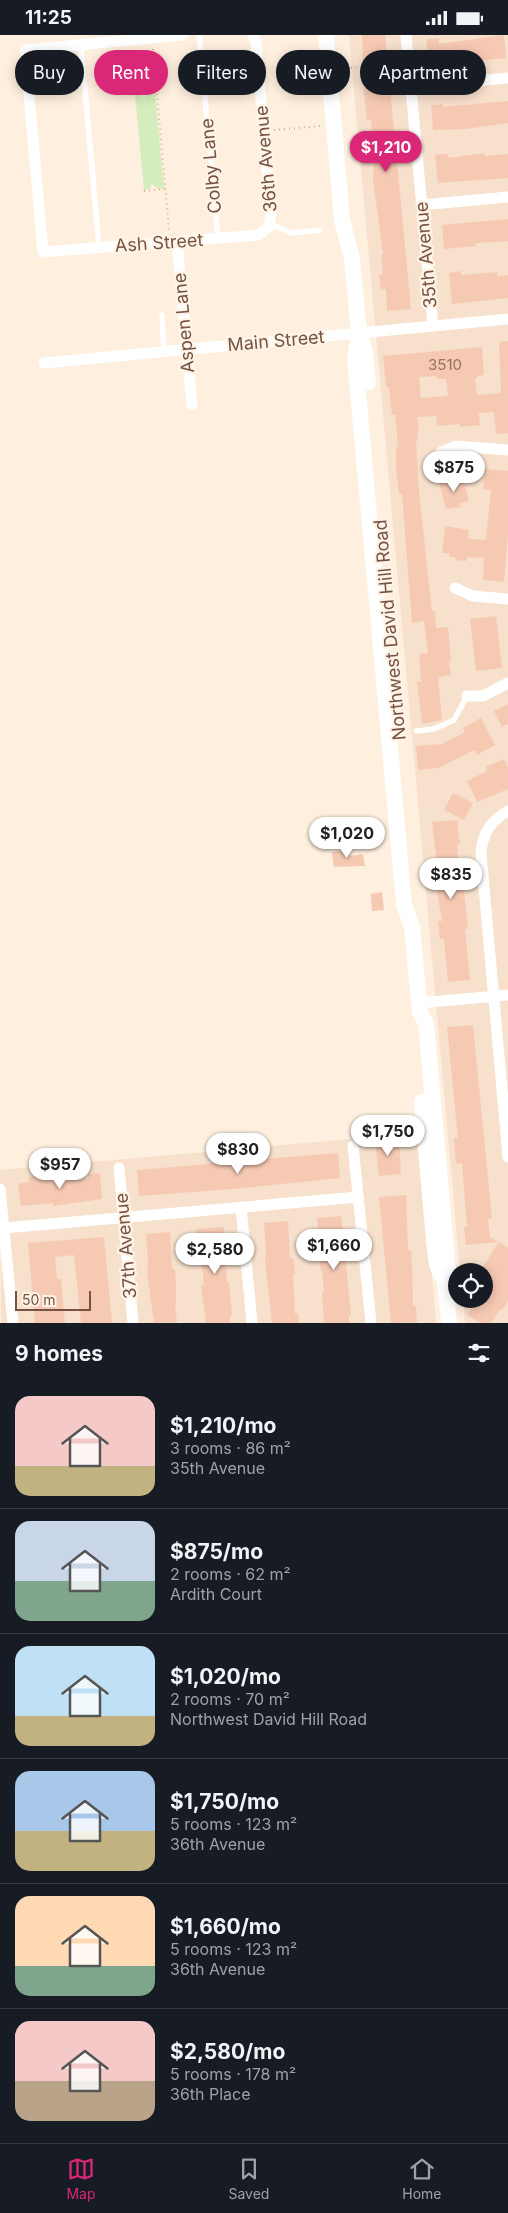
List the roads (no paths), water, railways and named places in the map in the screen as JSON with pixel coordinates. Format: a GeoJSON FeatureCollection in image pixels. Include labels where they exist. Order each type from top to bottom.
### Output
{"type":"FeatureCollection","features":[{"type":"Feature","properties":{"kind":"street"},"geometry":{"type":"LineString","coordinates":[[81,45],[183,35]]}},
{"type":"Feature","properties":{"kind":"street","name":"36th Avenue"},"geometry":{"type":"LineString","coordinates":[[253,35],[256,43],[272,213],[270,224]]}},
{"type":"Feature","properties":{"kind":"street","name":"Northwest David Hill Road"},"geometry":{"type":"LineString","coordinates":[[326,35],[342,221],[352,259],[359,333],[355,359],[404,904],[412,927],[419,1008],[415,1025],[434,1241],[437,1265],[445,1282],[449,1323]]}},
{"type":"Feature","properties":{"kind":"street","name":"Northwest David Hill Road"},"geometry":{"type":"LineString","coordinates":[[336,35],[356,245],[352,259]]}},
{"type":"Feature","properties":{"kind":"street","name":"35th Avenue"},"geometry":{"type":"LineString","coordinates":[[406,35],[407,50]]}},
{"type":"Feature","properties":{"kind":"street","name":"Ash Street"},"geometry":{"type":"LineString","coordinates":[[81,45],[25,50],[43,252],[258,235],[270,224]]}},
{"type":"Feature","properties":{"kind":"street"},"geometry":{"type":"LineString","coordinates":[[486,80],[508,78]]}},
{"type":"Feature","properties":{"kind":"street","name":"35th Avenue"},"geometry":{"type":"LineString","coordinates":[[412,95],[433,326]]}},
{"type":"Feature","properties":{"kind":"street"},"geometry":{"type":"LineString","coordinates":[[422,205],[508,197]]}},
{"type":"Feature","properties":{"kind":"street","name":"Aspen Lane"},"geometry":{"type":"LineString","coordinates":[[177,242],[192,405]]}},
{"type":"Feature","properties":{"kind":"street","name":"Main Street"},"geometry":{"type":"LineString","coordinates":[[44,363],[508,319]]}},
{"type":"Feature","properties":{"kind":"street"},"geometry":{"type":"LineString","coordinates":[[441,452],[456,446],[508,451]]}},
{"type":"Feature","properties":{"kind":"street"},"geometry":{"type":"LineString","coordinates":[[455,588],[473,596],[508,599]]}},
{"type":"Feature","properties":{"kind":"street"},"geometry":{"type":"LineString","coordinates":[[467,696],[481,696],[508,683]]}},
{"type":"Feature","properties":{"kind":"street"},"geometry":{"type":"LineString","coordinates":[[508,811],[497,818],[489,827],[483,838],[481,849],[508,1157]]}},
{"type":"Feature","properties":{"kind":"street"},"geometry":{"type":"LineString","coordinates":[[419,1008],[508,995]]}},
{"type":"Feature","properties":{"kind":"street"},"geometry":{"type":"LineString","coordinates":[[353,1146],[371,1323]]}},
{"type":"Feature","properties":{"kind":"street","name":"37th Avenue"},"geometry":{"type":"LineString","coordinates":[[119,1168],[133,1323]]}},
{"type":"Feature","properties":{"kind":"street"},"geometry":{"type":"LineString","coordinates":[[0,1189],[13,1323]]}},
{"type":"Feature","properties":{"kind":"street"},"geometry":{"type":"LineString","coordinates":[[4,1228],[358,1197]]}},
{"type":"Feature","properties":{"kind":"street"},"geometry":{"type":"LineString","coordinates":[[241,1207],[252,1323]]}},
{"type":"Feature","properties":{"kind":"lane","name":"Colby Lane"},"geometry":{"type":"LineString","coordinates":[[198,35],[218,238]]}},
{"type":"Feature","properties":{"kind":"lane"},"geometry":{"type":"LineString","coordinates":[[81,45],[100,247]]}},
{"type":"Feature","properties":{"kind":"lane"},"geometry":{"type":"LineString","coordinates":[[270,224],[292,233],[320,230]]}},
{"type":"Feature","properties":{"kind":"lane"},"geometry":{"type":"LineString","coordinates":[[162,315],[164,352]]}},
{"type":"Feature","properties":{"kind":"lane"},"geometry":{"type":"LineString","coordinates":[[416,731],[434,729],[454,721],[467,696]]}}]}
